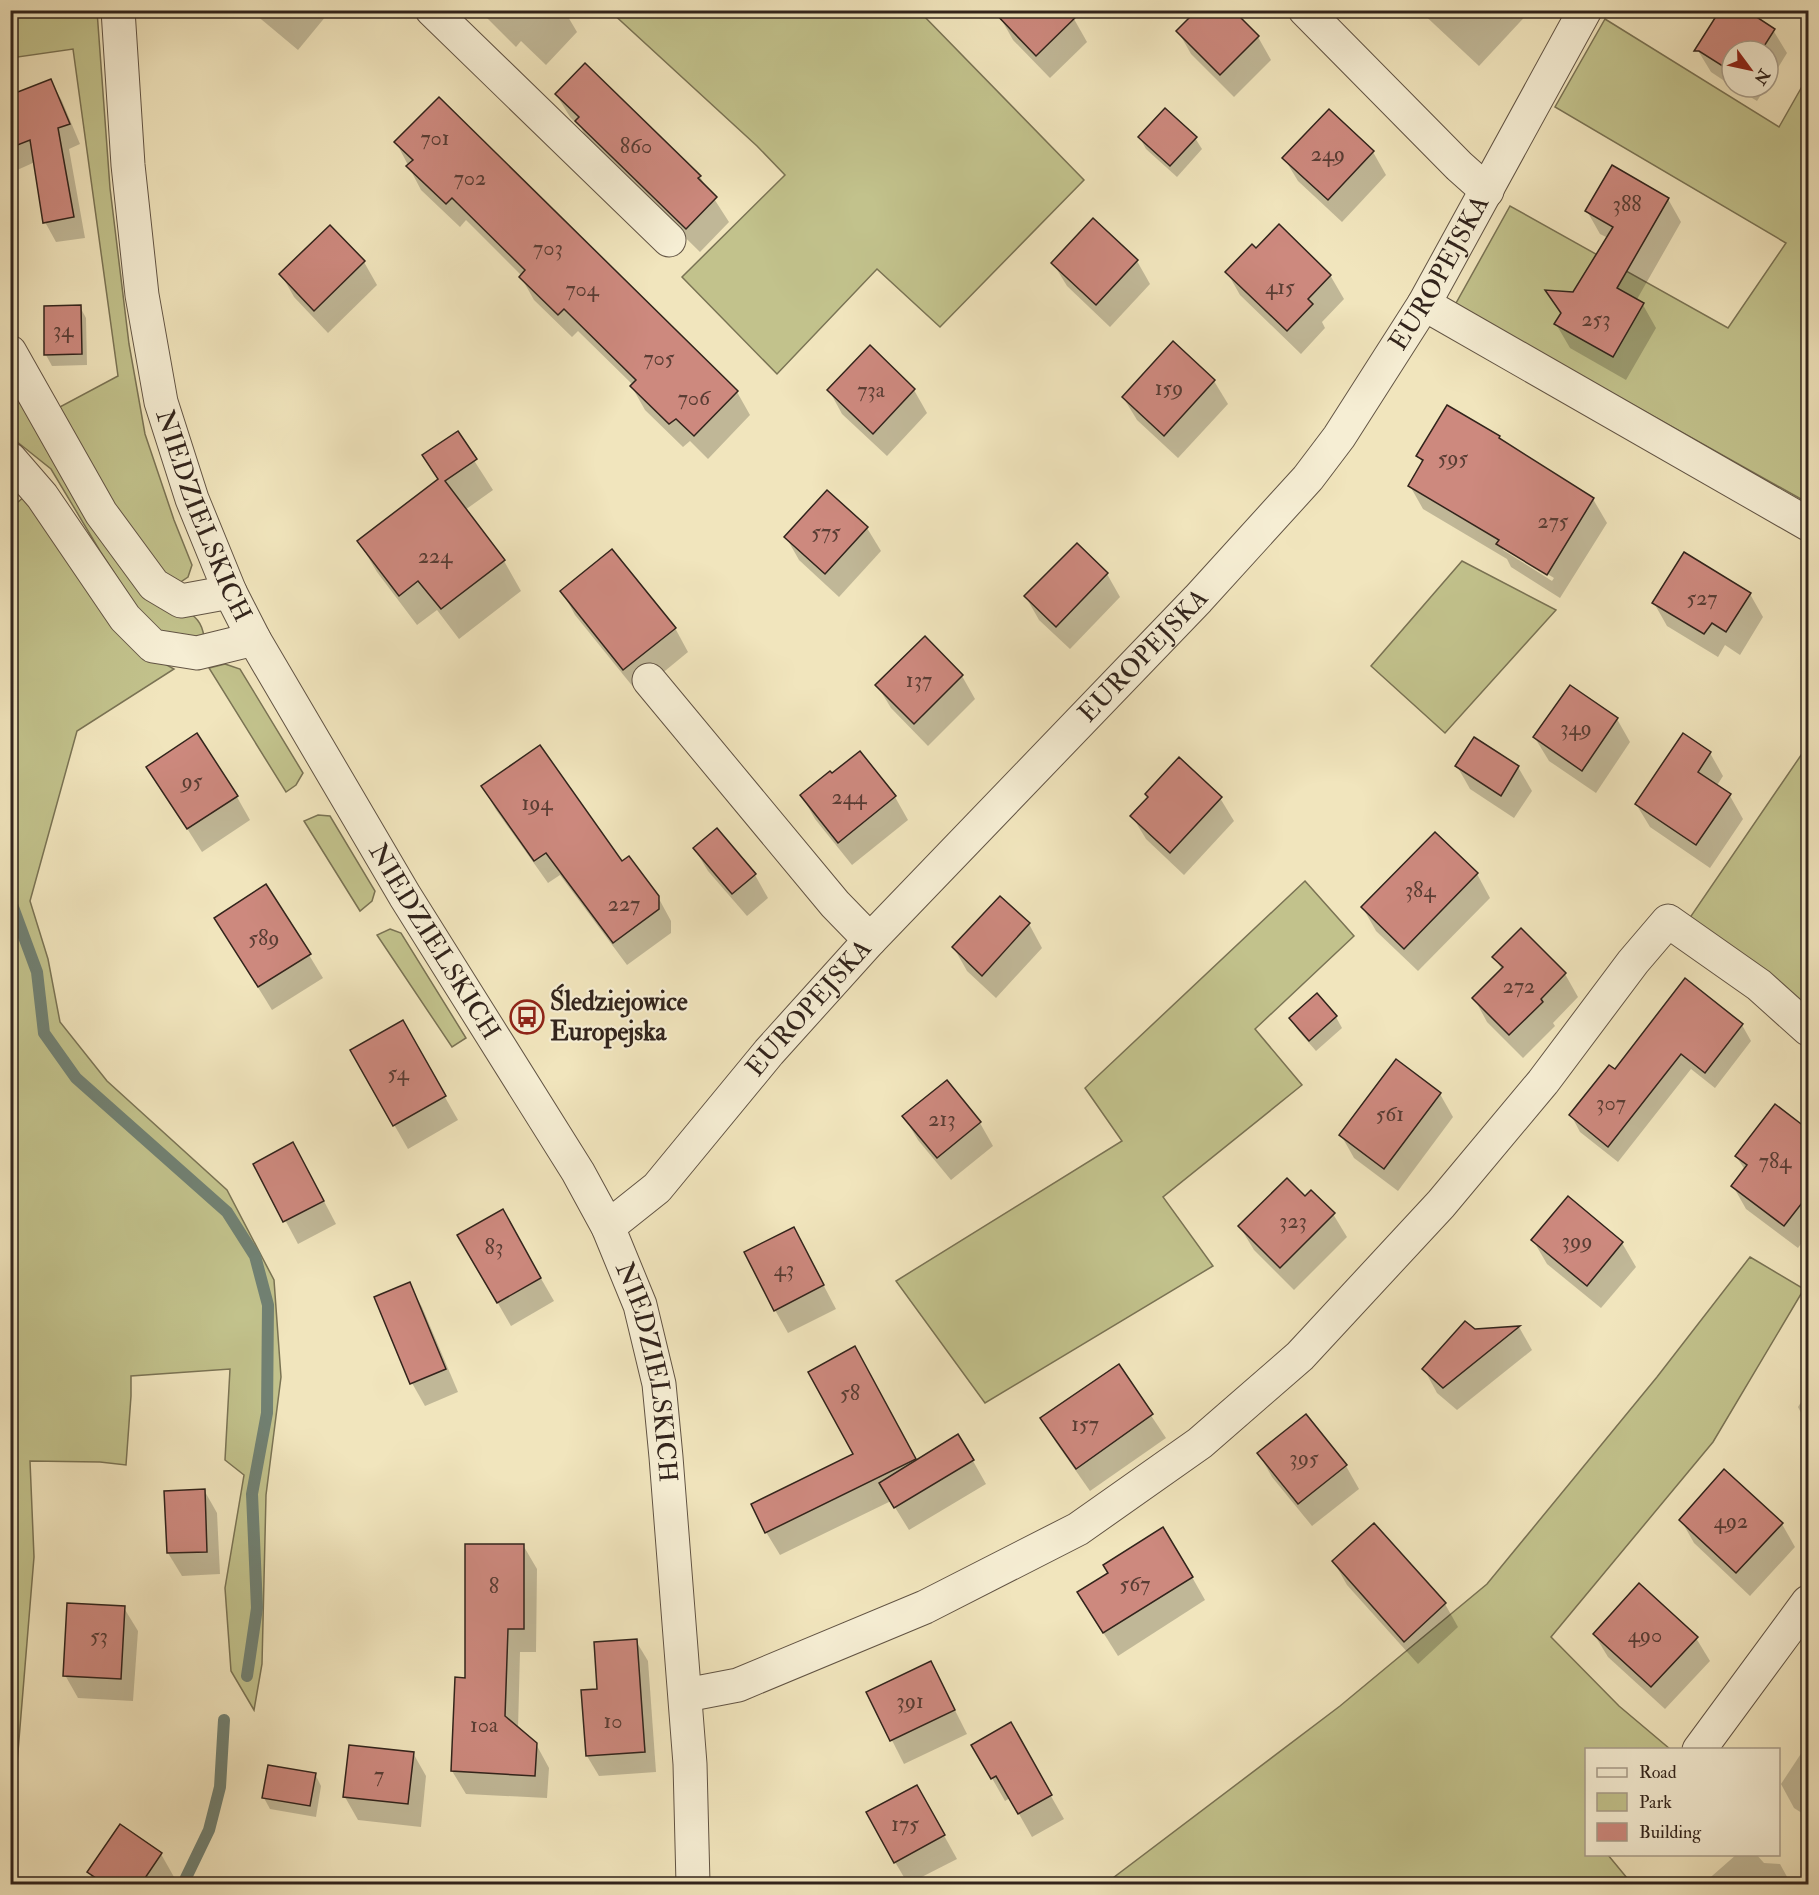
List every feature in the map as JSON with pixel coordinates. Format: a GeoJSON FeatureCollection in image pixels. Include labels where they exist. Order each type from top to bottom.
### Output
{"type":"FeatureCollection","features":[{"type":"Feature","properties":{"kind":"street","name":"NIEDZIELSKICH"},"geometry":{"type":"LineString","coordinates":[[118,10],[128,165],[141,295],[161,402],[192,499],[230,592],[254,639],[405,896],[578,1172],[608,1227],[640,1305],[659,1384],[686,1695],[693,1884]]}},
{"type":"Feature","properties":{"kind":"street"},"geometry":{"type":"LineString","coordinates":[[432,10],[669,240]]}},
{"type":"Feature","properties":{"kind":"street"},"geometry":{"type":"LineString","coordinates":[[1305,10],[1459,166],[1487,191]]}},
{"type":"Feature","properties":{"kind":"street","name":"EUROPEJSKA"},"geometry":{"type":"LineString","coordinates":[[608,1227],[657,1188],[769,1052],[870,940],[1198,599],[1308,478],[1339,437],[1424,304],[1585,10]]}},
{"type":"Feature","properties":{"kind":"street"},"geometry":{"type":"LineString","coordinates":[[1424,304],[1809,524]]}},
{"type":"Feature","properties":{"kind":"street"},"geometry":{"type":"LineString","coordinates":[[10,352],[101,513],[154,585],[181,601],[230,592]]}},
{"type":"Feature","properties":{"kind":"street"},"geometry":{"type":"LineString","coordinates":[[10,459],[42,495],[125,618],[153,646],[197,653],[254,639]]}},
{"type":"Feature","properties":{"kind":"street"},"geometry":{"type":"LineString","coordinates":[[649,680],[835,904],[870,940]]}},
{"type":"Feature","properties":{"kind":"street"},"geometry":{"type":"LineString","coordinates":[[686,1695],[738,1685],[925,1607],[1078,1529],[1200,1443],[1300,1356],[1441,1204],[1543,1082],[1633,962],[1668,921],[1759,985],[1809,1029]]}},
{"type":"Feature","properties":{"kind":"street"},"geometry":{"type":"LineString","coordinates":[[1700,1748],[1809,1602]]}},
{"type":"Feature","properties":{"kind":"green space"},"geometry":{"type":"Polygon","coordinates":[[[10,11],[97,11],[110,188],[129,344],[145,434],[192,565],[188,577],[179,583],[149,562],[56,409],[118,376],[73,49],[11,58],[10,11]]]}},
{"type":"Feature","properties":{"kind":"green space"},"geometry":{"type":"Polygon","coordinates":[[[610,11],[919,11],[1084,180],[940,327],[877,269],[777,374],[682,277],[785,175],[757,146],[610,11]]]}},
{"type":"Feature","properties":{"kind":"green space"},"geometry":{"type":"Polygon","coordinates":[[[1605,19],[1720,90],[1720,99],[1734,99],[1779,127],[1808,76],[1808,503],[1455,305],[1510,206],[1728,328],[1786,243],[1555,107],[1605,19]]]}},
{"type":"Feature","properties":{"kind":"green space"},"geometry":{"type":"Polygon","coordinates":[[[10,378],[183,608],[198,620],[204,637],[196,644],[152,631],[100,551],[51,469],[11,437],[10,378]]]}},
{"type":"Feature","properties":{"kind":"green space"},"geometry":{"type":"Polygon","coordinates":[[[25,496],[140,650],[174,669],[77,731],[30,901],[48,959],[60,1022],[107,1081],[227,1190],[274,1280],[281,1377],[266,1495],[262,1664],[254,1710],[231,1671],[225,1588],[244,1475],[225,1460],[230,1369],[131,1376],[126,1465],[100,1462],[30,1461],[34,1557],[15,1788],[11,1784],[10,509],[25,496]]]}},
{"type":"Feature","properties":{"kind":"green space"},"geometry":{"type":"Polygon","coordinates":[[[1462,561],[1556,610],[1445,733],[1371,666],[1462,561]]]}},
{"type":"Feature","properties":{"kind":"green space"},"geometry":{"type":"Polygon","coordinates":[[[225,664],[240,669],[303,773],[296,785],[286,792],[209,668],[225,664]]]}},
{"type":"Feature","properties":{"kind":"green space"},"geometry":{"type":"Polygon","coordinates":[[[1808,745],[1808,1008],[1689,919],[1808,745]]]}},
{"type":"Feature","properties":{"kind":"green space"},"geometry":{"type":"Polygon","coordinates":[[[318,815],[330,816],[375,891],[372,901],[360,911],[304,821],[318,815]]]}},
{"type":"Feature","properties":{"kind":"green space"},"geometry":{"type":"Polygon","coordinates":[[[1305,881],[1354,936],[1255,1029],[1302,1085],[1163,1197],[1213,1266],[985,1403],[896,1281],[1122,1141],[1085,1088],[1305,881]]]}},
{"type":"Feature","properties":{"kind":"green space"},"geometry":{"type":"Polygon","coordinates":[[[390,929],[401,933],[466,1038],[452,1047],[377,935],[390,929]]]}},
{"type":"Feature","properties":{"kind":"green space"},"geometry":{"type":"Polygon","coordinates":[[[1750,1257],[1804,1289],[1713,1442],[1551,1637],[1619,1706],[1669,1748],[1585,1748],[1585,1856],[1609,1856],[1632,1884],[1105,1884],[1340,1706],[1487,1584],[1657,1377],[1750,1257]]]}},
{"type":"Feature","properties":{"kind":"building"},"geometry":{"type":"Polygon","coordinates":[[[992,10],[1083,10],[1036,56],[992,10]]]}},
{"type":"Feature","properties":{"kind":"building"},"geometry":{"type":"Polygon","coordinates":[[[1197,10],[1233,10],[1259,36],[1220,75],[1176,31],[1197,10]]]}},
{"type":"Feature","properties":{"kind":"building"},"geometry":{"type":"Polygon","coordinates":[[[1720,10],[1746,10],[1775,29],[1769,39],[1720,39],[1720,64],[1699,51],[1694,51],[1720,10]]]}},
{"type":"Feature","properties":{"kind":"building"},"geometry":{"type":"Polygon","coordinates":[[[585,63],[701,176],[698,178],[717,197],[686,229],[575,121],[579,117],[555,94],[585,63]]]}},
{"type":"Feature","properties":{"kind":"building"},"geometry":{"type":"Polygon","coordinates":[[[51,79],[70,124],[58,128],[74,217],[43,223],[30,140],[10,148],[10,95],[51,79]]]}},
{"type":"Feature","properties":{"kind":"building"},"geometry":{"type":"Polygon","coordinates":[[[439,97],[738,391],[694,436],[676,419],[669,424],[630,386],[636,380],[564,309],[558,315],[519,277],[525,270],[452,198],[446,204],[406,166],[413,160],[394,142],[439,97]]]}},
{"type":"Feature","properties":{"kind":"building"},"geometry":{"type":"Polygon","coordinates":[[[1165,108],[1197,137],[1170,166],[1138,137],[1165,108]]]}},
{"type":"Feature","properties":{"kind":"building"},"geometry":{"type":"Polygon","coordinates":[[[1329,109],[1374,151],[1328,200],[1282,158],[1329,109]]]}},
{"type":"Feature","properties":{"kind":"building"},"geometry":{"type":"Polygon","coordinates":[[[1612,165],[1669,198],[1617,288],[1644,303],[1613,357],[1554,324],[1561,313],[1545,290],[1573,292],[1613,227],[1585,211],[1612,165]]]}},
{"type":"Feature","properties":{"kind":"building"},"geometry":{"type":"Polygon","coordinates":[[[1093,218],[1138,260],[1096,305],[1051,263],[1093,218]]]}},
{"type":"Feature","properties":{"kind":"building"},"geometry":{"type":"Polygon","coordinates":[[[1279,224],[1331,275],[1308,299],[1313,304],[1287,331],[1225,272],[1252,244],[1256,248],[1279,224]]]}},
{"type":"Feature","properties":{"kind":"building"},"geometry":{"type":"Polygon","coordinates":[[[330,225],[365,261],[314,311],[279,274],[330,225]]]}},
{"type":"Feature","properties":{"kind":"building"},"geometry":{"type":"Polygon","coordinates":[[[81,305],[82,354],[44,355],[44,306],[81,305]]]}},
{"type":"Feature","properties":{"kind":"building"},"geometry":{"type":"Polygon","coordinates":[[[1173,341],[1215,380],[1164,436],[1122,397],[1173,341]]]}},
{"type":"Feature","properties":{"kind":"building"},"geometry":{"type":"Polygon","coordinates":[[[870,345],[915,389],[873,434],[827,390],[870,345]]]}},
{"type":"Feature","properties":{"kind":"building"},"geometry":{"type":"Polygon","coordinates":[[[1447,405],[1500,436],[1499,438],[1594,498],[1547,575],[1496,544],[1499,540],[1408,486],[1423,460],[1416,456],[1447,405]]]}},
{"type":"Feature","properties":{"kind":"building"},"geometry":{"type":"Polygon","coordinates":[[[458,431],[477,459],[445,481],[505,560],[441,609],[418,581],[399,596],[357,541],[438,479],[422,455],[458,431]]]}},
{"type":"Feature","properties":{"kind":"building"},"geometry":{"type":"Polygon","coordinates":[[[827,490],[868,527],[825,574],[784,537],[827,490]]]}},
{"type":"Feature","properties":{"kind":"building"},"geometry":{"type":"Polygon","coordinates":[[[1077,543],[1108,573],[1056,627],[1024,596],[1077,543]]]}},
{"type":"Feature","properties":{"kind":"building"},"geometry":{"type":"Polygon","coordinates":[[[612,549],[676,628],[623,670],[560,591],[612,549]]]}},
{"type":"Feature","properties":{"kind":"building"},"geometry":{"type":"Polygon","coordinates":[[[1684,552],[1751,593],[1726,632],[1712,623],[1704,634],[1652,603],[1684,552]]]}},
{"type":"Feature","properties":{"kind":"building"},"geometry":{"type":"Polygon","coordinates":[[[925,636],[963,675],[914,724],[875,685],[925,636]]]}},
{"type":"Feature","properties":{"kind":"building"},"geometry":{"type":"Polygon","coordinates":[[[1570,685],[1618,718],[1582,771],[1533,737],[1570,685]]]}},
{"type":"Feature","properties":{"kind":"building"},"geometry":{"type":"Polygon","coordinates":[[[197,733],[238,796],[187,829],[146,767],[197,733]]]}},
{"type":"Feature","properties":{"kind":"building"},"geometry":{"type":"Polygon","coordinates":[[[1683,733],[1711,752],[1698,772],[1731,794],[1696,845],[1635,804],[1683,733]]]}},
{"type":"Feature","properties":{"kind":"building"},"geometry":{"type":"Polygon","coordinates":[[[1474,737],[1519,766],[1501,796],[1455,766],[1474,737]]]}},
{"type":"Feature","properties":{"kind":"building"},"geometry":{"type":"Polygon","coordinates":[[[540,745],[622,861],[629,856],[659,896],[659,909],[613,943],[546,853],[534,861],[481,786],[540,745]]]}},
{"type":"Feature","properties":{"kind":"building"},"geometry":{"type":"Polygon","coordinates":[[[860,751],[896,796],[838,843],[800,795],[860,751]]]}},
{"type":"Feature","properties":{"kind":"building"},"geometry":{"type":"Polygon","coordinates":[[[1179,757],[1222,797],[1170,853],[1130,816],[1148,797],[1145,794],[1179,757]]]}},
{"type":"Feature","properties":{"kind":"building"},"geometry":{"type":"Polygon","coordinates":[[[717,828],[756,874],[732,894],[693,848],[717,828]]]}},
{"type":"Feature","properties":{"kind":"building"},"geometry":{"type":"Polygon","coordinates":[[[1435,832],[1478,873],[1404,949],[1361,907],[1435,832]]]}},
{"type":"Feature","properties":{"kind":"building"},"geometry":{"type":"Polygon","coordinates":[[[266,884],[311,954],[258,987],[214,918],[266,884]]]}},
{"type":"Feature","properties":{"kind":"building"},"geometry":{"type":"Polygon","coordinates":[[[1000,896],[1030,923],[982,976],[952,947],[1000,896]]]}},
{"type":"Feature","properties":{"kind":"building"},"geometry":{"type":"Polygon","coordinates":[[[1521,928],[1566,973],[1541,999],[1543,1002],[1509,1035],[1472,998],[1503,967],[1492,957],[1521,928]]]}},
{"type":"Feature","properties":{"kind":"building"},"geometry":{"type":"Polygon","coordinates":[[[1685,978],[1743,1024],[1705,1073],[1681,1054],[1608,1147],[1569,1115],[1609,1065],[1615,1069],[1685,978]]]}},
{"type":"Feature","properties":{"kind":"building"},"geometry":{"type":"Polygon","coordinates":[[[1317,993],[1337,1016],[1309,1041],[1289,1018],[1317,993]]]}},
{"type":"Feature","properties":{"kind":"building"},"geometry":{"type":"Polygon","coordinates":[[[403,1020],[446,1096],[393,1126],[350,1050],[403,1020]]]}},
{"type":"Feature","properties":{"kind":"building"},"geometry":{"type":"Polygon","coordinates":[[[1396,1059],[1441,1093],[1384,1169],[1339,1135],[1396,1059]]]}},
{"type":"Feature","properties":{"kind":"building"},"geometry":{"type":"Polygon","coordinates":[[[947,1080],[981,1122],[937,1158],[902,1116],[947,1080]]]}},
{"type":"Feature","properties":{"kind":"building"},"geometry":{"type":"Polygon","coordinates":[[[1775,1104],[1809,1130],[1809,1194],[1784,1226],[1731,1186],[1747,1165],[1735,1156],[1775,1104]]]}},
{"type":"Feature","properties":{"kind":"building"},"geometry":{"type":"Polygon","coordinates":[[[293,1142],[324,1201],[283,1222],[253,1164],[293,1142]]]}},
{"type":"Feature","properties":{"kind":"building"},"geometry":{"type":"Polygon","coordinates":[[[1287,1178],[1305,1196],[1311,1190],[1335,1213],[1280,1268],[1238,1226],[1287,1178]]]}},
{"type":"Feature","properties":{"kind":"building"},"geometry":{"type":"Polygon","coordinates":[[[1568,1196],[1623,1242],[1587,1286],[1531,1240],[1568,1196]]]}},
{"type":"Feature","properties":{"kind":"building"},"geometry":{"type":"Polygon","coordinates":[[[503,1209],[541,1278],[497,1303],[457,1235],[503,1209]]]}},
{"type":"Feature","properties":{"kind":"building"},"geometry":{"type":"Polygon","coordinates":[[[794,1227],[824,1285],[774,1311],[744,1252],[794,1227]]]}},
{"type":"Feature","properties":{"kind":"building"},"geometry":{"type":"Polygon","coordinates":[[[410,1282],[446,1369],[410,1384],[374,1297],[410,1282]]]}},
{"type":"Feature","properties":{"kind":"building"},"geometry":{"type":"Polygon","coordinates":[[[1465,1321],[1475,1329],[1520,1326],[1443,1388],[1422,1369],[1465,1321]]]}},
{"type":"Feature","properties":{"kind":"building"},"geometry":{"type":"Polygon","coordinates":[[[855,1346],[916,1459],[765,1533],[751,1504],[853,1454],[808,1372],[855,1346]]]}},
{"type":"Feature","properties":{"kind":"building"},"geometry":{"type":"Polygon","coordinates":[[[1119,1364],[1153,1414],[1076,1469],[1040,1418],[1119,1364]]]}},
{"type":"Feature","properties":{"kind":"building"},"geometry":{"type":"Polygon","coordinates":[[[1306,1414],[1347,1465],[1298,1504],[1257,1453],[1306,1414]]]}},
{"type":"Feature","properties":{"kind":"building"},"geometry":{"type":"Polygon","coordinates":[[[958,1434],[974,1460],[894,1508],[879,1483],[958,1434]]]}},
{"type":"Feature","properties":{"kind":"building"},"geometry":{"type":"Polygon","coordinates":[[[1724,1469],[1783,1523],[1736,1573],[1679,1520],[1724,1469]]]}},
{"type":"Feature","properties":{"kind":"building"},"geometry":{"type":"Polygon","coordinates":[[[205,1489],[207,1552],[167,1553],[164,1491],[205,1489]]]}},
{"type":"Feature","properties":{"kind":"building"},"geometry":{"type":"Polygon","coordinates":[[[1374,1523],[1446,1603],[1404,1642],[1332,1561],[1374,1523]]]}},
{"type":"Feature","properties":{"kind":"building"},"geometry":{"type":"Polygon","coordinates":[[[1163,1527],[1193,1577],[1103,1633],[1077,1592],[1108,1573],[1103,1565],[1163,1527]]]}},
{"type":"Feature","properties":{"kind":"building"},"geometry":{"type":"Polygon","coordinates":[[[465,1544],[524,1544],[524,1629],[508,1629],[505,1716],[537,1743],[535,1776],[451,1771],[455,1677],[465,1678],[465,1544]]]}},
{"type":"Feature","properties":{"kind":"building"},"geometry":{"type":"Polygon","coordinates":[[[1639,1583],[1698,1637],[1651,1687],[1593,1634],[1639,1583]]]}},
{"type":"Feature","properties":{"kind":"building"},"geometry":{"type":"Polygon","coordinates":[[[67,1603],[125,1606],[121,1679],[63,1676],[67,1603]]]}},
{"type":"Feature","properties":{"kind":"building"},"geometry":{"type":"Polygon","coordinates":[[[637,1639],[645,1752],[586,1756],[581,1690],[597,1689],[594,1642],[637,1639]]]}},
{"type":"Feature","properties":{"kind":"building"},"geometry":{"type":"Polygon","coordinates":[[[931,1661],[955,1710],[890,1741],[866,1692],[931,1661]]]}},
{"type":"Feature","properties":{"kind":"building"},"geometry":{"type":"Polygon","coordinates":[[[1011,1722],[1052,1795],[1018,1814],[996,1776],[991,1779],[971,1745],[1011,1722]]]}},
{"type":"Feature","properties":{"kind":"building"},"geometry":{"type":"Polygon","coordinates":[[[349,1745],[414,1752],[408,1804],[343,1797],[349,1745]]]}},
{"type":"Feature","properties":{"kind":"building"},"geometry":{"type":"Polygon","coordinates":[[[268,1765],[316,1773],[310,1806],[262,1798],[268,1765]]]}},
{"type":"Feature","properties":{"kind":"building"},"geometry":{"type":"Polygon","coordinates":[[[917,1785],[945,1835],[894,1863],[866,1812],[917,1785]]]}},
{"type":"Feature","properties":{"kind":"building"},"geometry":{"type":"Polygon","coordinates":[[[120,1824],[162,1853],[141,1884],[105,1884],[87,1872],[120,1824]]]}},
{"type":"Feature","properties":{"kind":"waterway"},"geometry":{"type":"LineString","coordinates":[[10,899],[37,972],[44,1033],[76,1078],[227,1212],[255,1256],[268,1305],[267,1413],[252,1494],[257,1608],[247,1676]]}},
{"type":"Feature","properties":{"kind":"waterway"},"geometry":{"type":"LineString","coordinates":[[183,1884],[209,1830],[220,1787],[224,1720]]}},
{"type":"Feature","properties":{"kind":"place","name":"Śledziejowice Europejska"},"geometry":{"type":"Point","coordinates":[527,1017]}}]}
